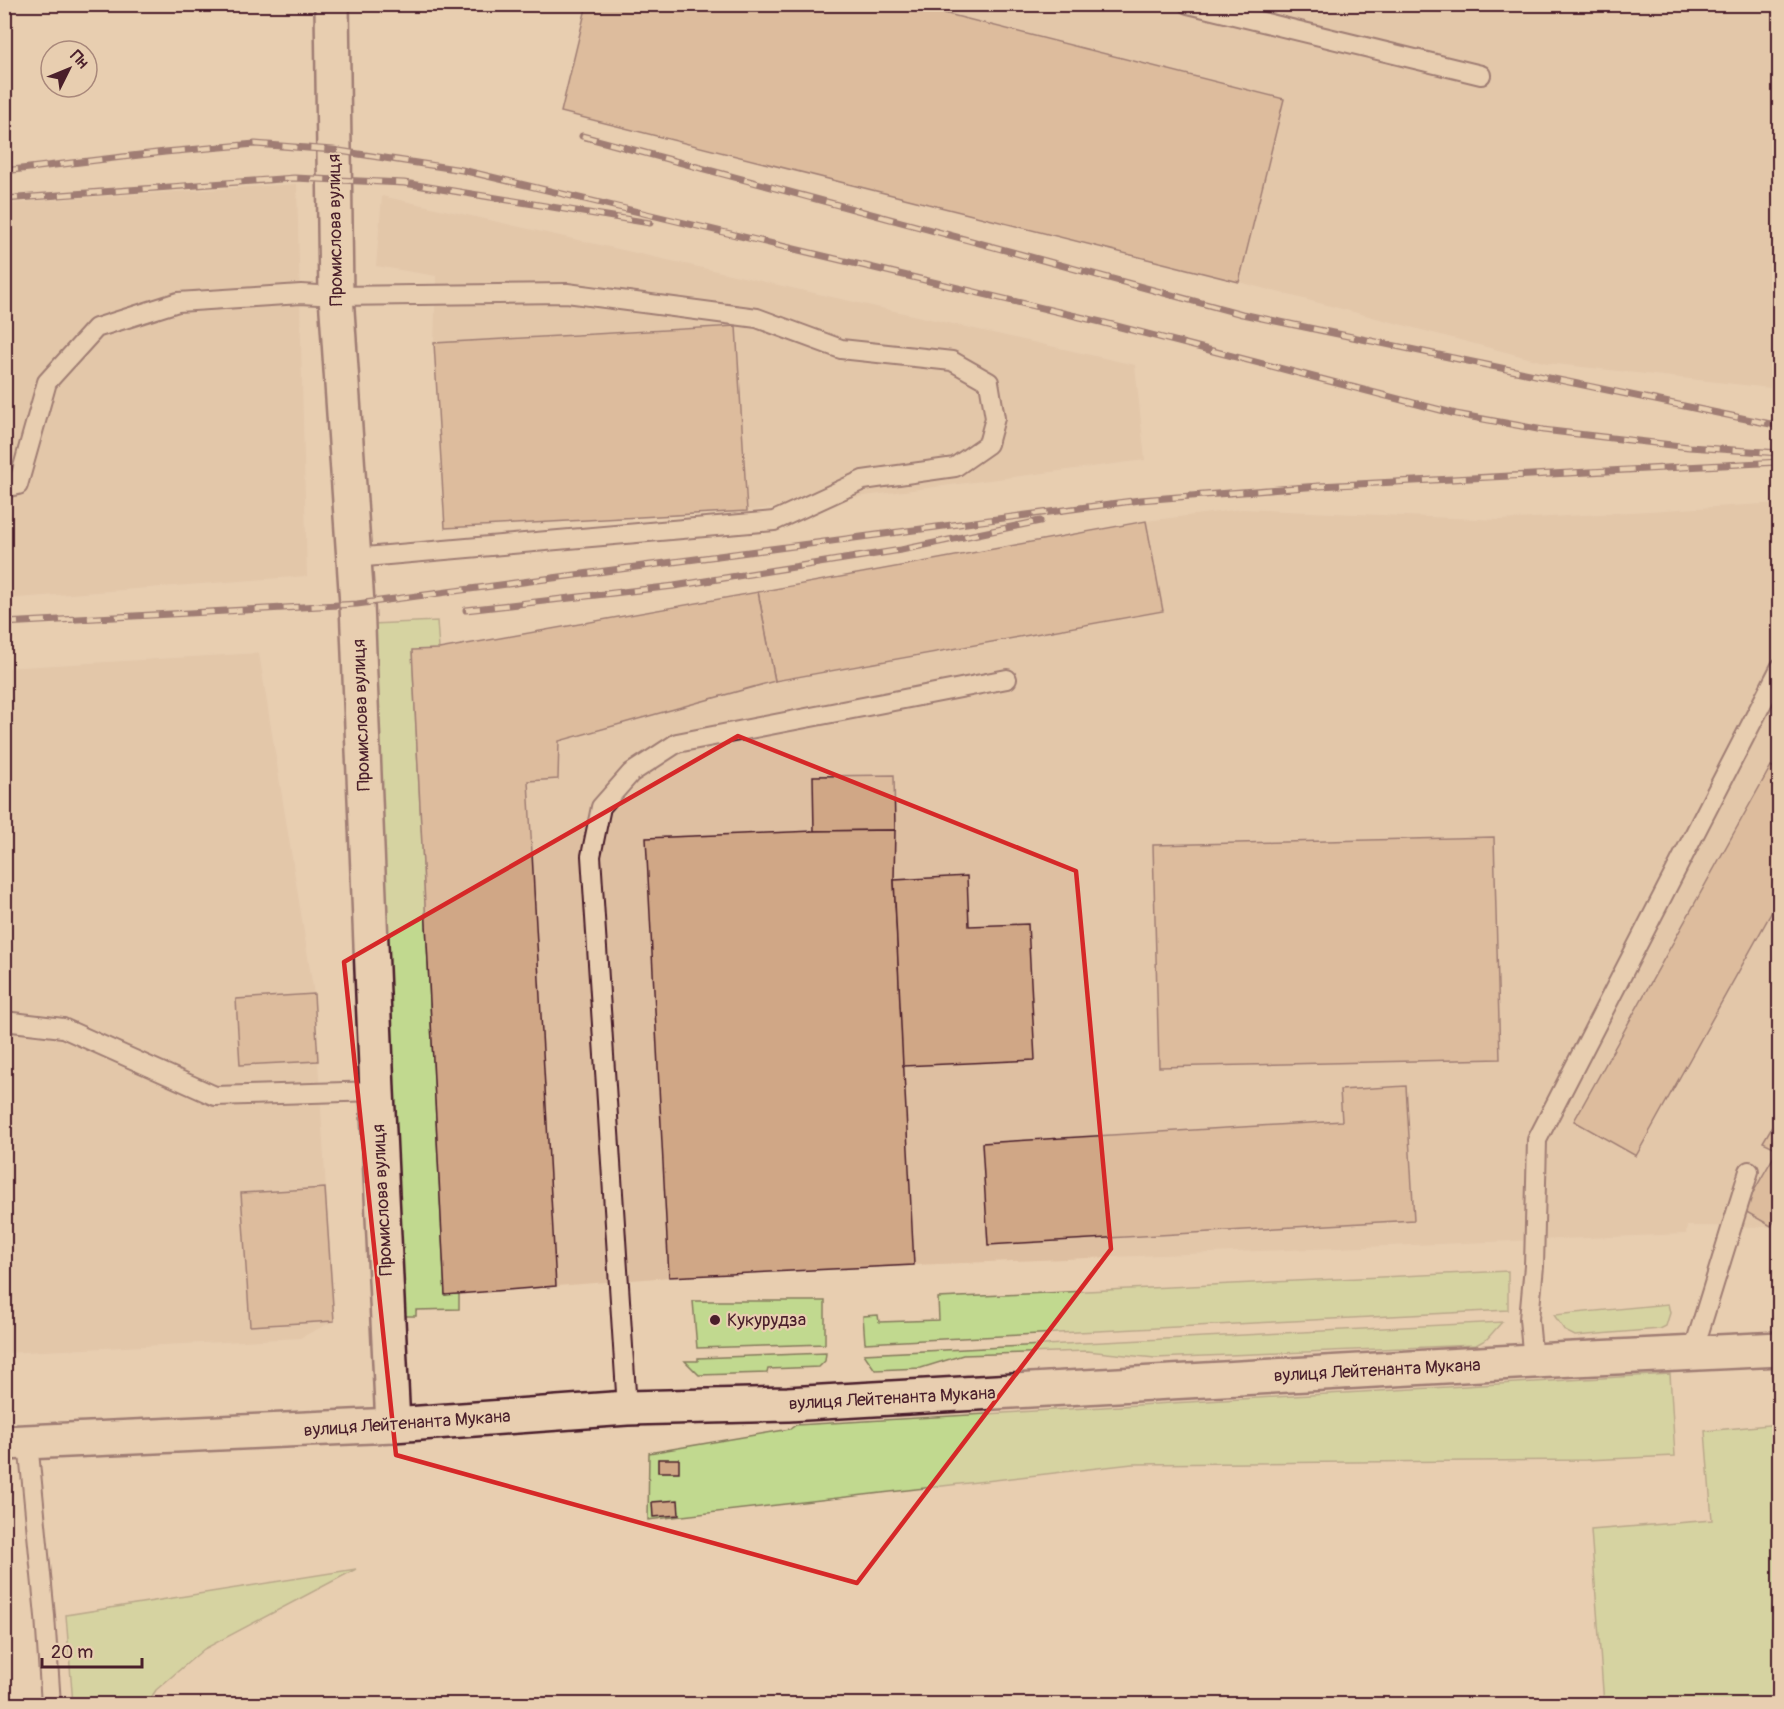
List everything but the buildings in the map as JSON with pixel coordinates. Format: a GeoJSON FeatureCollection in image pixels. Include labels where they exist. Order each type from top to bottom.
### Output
{"type":"FeatureCollection","features":[{"type":"Feature","properties":{"kind":"main road","name":"Промислова вулиця"},"geometry":{"type":"LineString","coordinates":[[332,4],[336,296],[354,558],[393,1425]]}},
{"type":"Feature","properties":{"kind":"main road","name":"вулиця Лейтенанта Мукана"},"geometry":{"type":"LineString","coordinates":[[16,1443],[393,1425],[627,1408],[800,1403],[1779,1349]]}},
{"type":"Feature","properties":{"kind":"lane"},"geometry":{"type":"LineString","coordinates":[[1188,4],[1481,75]]}},
{"type":"Feature","properties":{"kind":"lane"},"geometry":{"type":"LineString","coordinates":[[4,489],[18,485],[47,382],[96,328],[178,302],[301,294],[336,296],[567,293],[757,318],[841,349],[952,361],[989,382],[995,418],[988,444],[955,467],[863,480],[774,521],[354,558]]}},
{"type":"Feature","properties":{"kind":"lane"},"geometry":{"type":"LineString","coordinates":[[1533,1361],[1529,1319],[1534,1266],[1537,1140],[1779,668]]}},
{"type":"Feature","properties":{"kind":"lane"},"geometry":{"type":"LineString","coordinates":[[627,1408],[591,856],[601,807],[631,773],[677,743],[1008,679]]}},
{"type":"Feature","properties":{"kind":"lane"},"geometry":{"type":"LineString","coordinates":[[4,1022],[63,1028],[215,1096],[377,1091]]}},
{"type":"Feature","properties":{"kind":"lane"},"geometry":{"type":"LineString","coordinates":[[1692,1355],[1749,1171]]}},
{"type":"Feature","properties":{"kind":"lane"},"geometry":{"type":"LineString","coordinates":[[16,1443],[45,1616],[51,1704]]}},
{"type":"Feature","properties":{"kind":"highlighted area"},"geometry":{"type":"Polygon","coordinates":[[[738,736],[1076,871],[1111,1249],[857,1583],[396,1455],[344,962],[738,736]]]}},
{"type":"Feature","properties":{"kind":"shaded area"},"geometry":{"type":"Polygon","coordinates":[[[587,5],[1779,5],[1779,389],[1547,363],[1239,282],[561,112],[587,5]]]}},
{"type":"Feature","properties":{"kind":"shaded area"},"geometry":{"type":"Polygon","coordinates":[[[297,184],[307,576],[5,599],[4,205],[33,201],[297,184]]]}},
{"type":"Feature","properties":{"kind":"shaded area"},"geometry":{"type":"Polygon","coordinates":[[[382,196],[1135,365],[1145,460],[747,511],[445,528],[434,343],[436,276],[376,266],[382,196]]]}},
{"type":"Feature","properties":{"kind":"shaded area"},"geometry":{"type":"Polygon","coordinates":[[[1779,503],[1779,1227],[1687,1226],[1686,1234],[669,1277],[445,1295],[412,650],[439,649],[1146,521],[1242,509],[1500,520],[1779,503]]]}},
{"type":"Feature","properties":{"kind":"shaded area"},"geometry":{"type":"Polygon","coordinates":[[[259,653],[314,994],[334,1321],[300,1338],[5,1353],[4,668],[259,653]]]}},
{"type":"Feature","properties":{"kind":"green space"},"geometry":{"type":"Polygon","coordinates":[[[437,621],[439,649],[412,651],[445,1294],[459,1294],[459,1309],[416,1310],[416,1316],[403,1316],[372,624],[437,621]]]}},
{"type":"Feature","properties":{"kind":"green space"},"geometry":{"type":"Polygon","coordinates":[[[1508,1271],[1508,1310],[865,1343],[863,1316],[878,1315],[879,1322],[939,1320],[938,1298],[1508,1271]]]}},
{"type":"Feature","properties":{"kind":"green space"},"geometry":{"type":"Polygon","coordinates":[[[693,1301],[825,1301],[825,1344],[697,1348],[693,1301]]]}},
{"type":"Feature","properties":{"kind":"green space"},"geometry":{"type":"Polygon","coordinates":[[[1668,1304],[1670,1313],[1666,1326],[1660,1329],[1575,1336],[1565,1331],[1554,1315],[1668,1304]]]}},
{"type":"Feature","properties":{"kind":"green space"},"geometry":{"type":"Polygon","coordinates":[[[1502,1322],[1487,1339],[1476,1345],[1155,1358],[1087,1351],[963,1355],[921,1368],[875,1370],[864,1354],[1502,1322]]]}},
{"type":"Feature","properties":{"kind":"green space"},"geometry":{"type":"Polygon","coordinates":[[[826,1353],[825,1361],[819,1367],[768,1369],[767,1373],[699,1375],[685,1361],[698,1361],[698,1358],[826,1353]]]}},
{"type":"Feature","properties":{"kind":"green space"},"geometry":{"type":"Polygon","coordinates":[[[1670,1374],[1675,1456],[1586,1460],[1132,1464],[648,1520],[649,1453],[790,1429],[796,1425],[1670,1374]]]}},
{"type":"Feature","properties":{"kind":"green space"},"geometry":{"type":"Polygon","coordinates":[[[1779,1424],[1779,1704],[1604,1704],[1591,1530],[1712,1520],[1705,1431],[1779,1424]]]}},
{"type":"Feature","properties":{"kind":"green space"},"geometry":{"type":"Polygon","coordinates":[[[356,1569],[204,1649],[156,1690],[147,1704],[73,1704],[66,1615],[356,1569]]]}},
{"type":"Feature","properties":{"kind":"railway"},"geometry":{"type":"LineString","coordinates":[[582,136],[1242,314],[1780,426]]}},
{"type":"Feature","properties":{"kind":"railway"},"geometry":{"type":"LineString","coordinates":[[4,171],[255,144],[333,150],[462,170],[1101,322],[1456,414],[1543,430],[1689,447],[1780,453]]}},
{"type":"Feature","properties":{"kind":"railway"},"geometry":{"type":"LineString","coordinates":[[4,199],[294,178],[404,183],[650,223]]}},
{"type":"Feature","properties":{"kind":"railway"},"geometry":{"type":"LineString","coordinates":[[4,623],[357,604],[1140,500],[1319,486],[1780,462]]}},
{"type":"Feature","properties":{"kind":"railway"},"geometry":{"type":"LineString","coordinates":[[466,610],[674,586],[901,550],[1040,521]]}},
{"type":"Feature","properties":{"kind":"place","name":"Кукурудза"},"geometry":{"type":"Point","coordinates":[715,1320]}}]}
